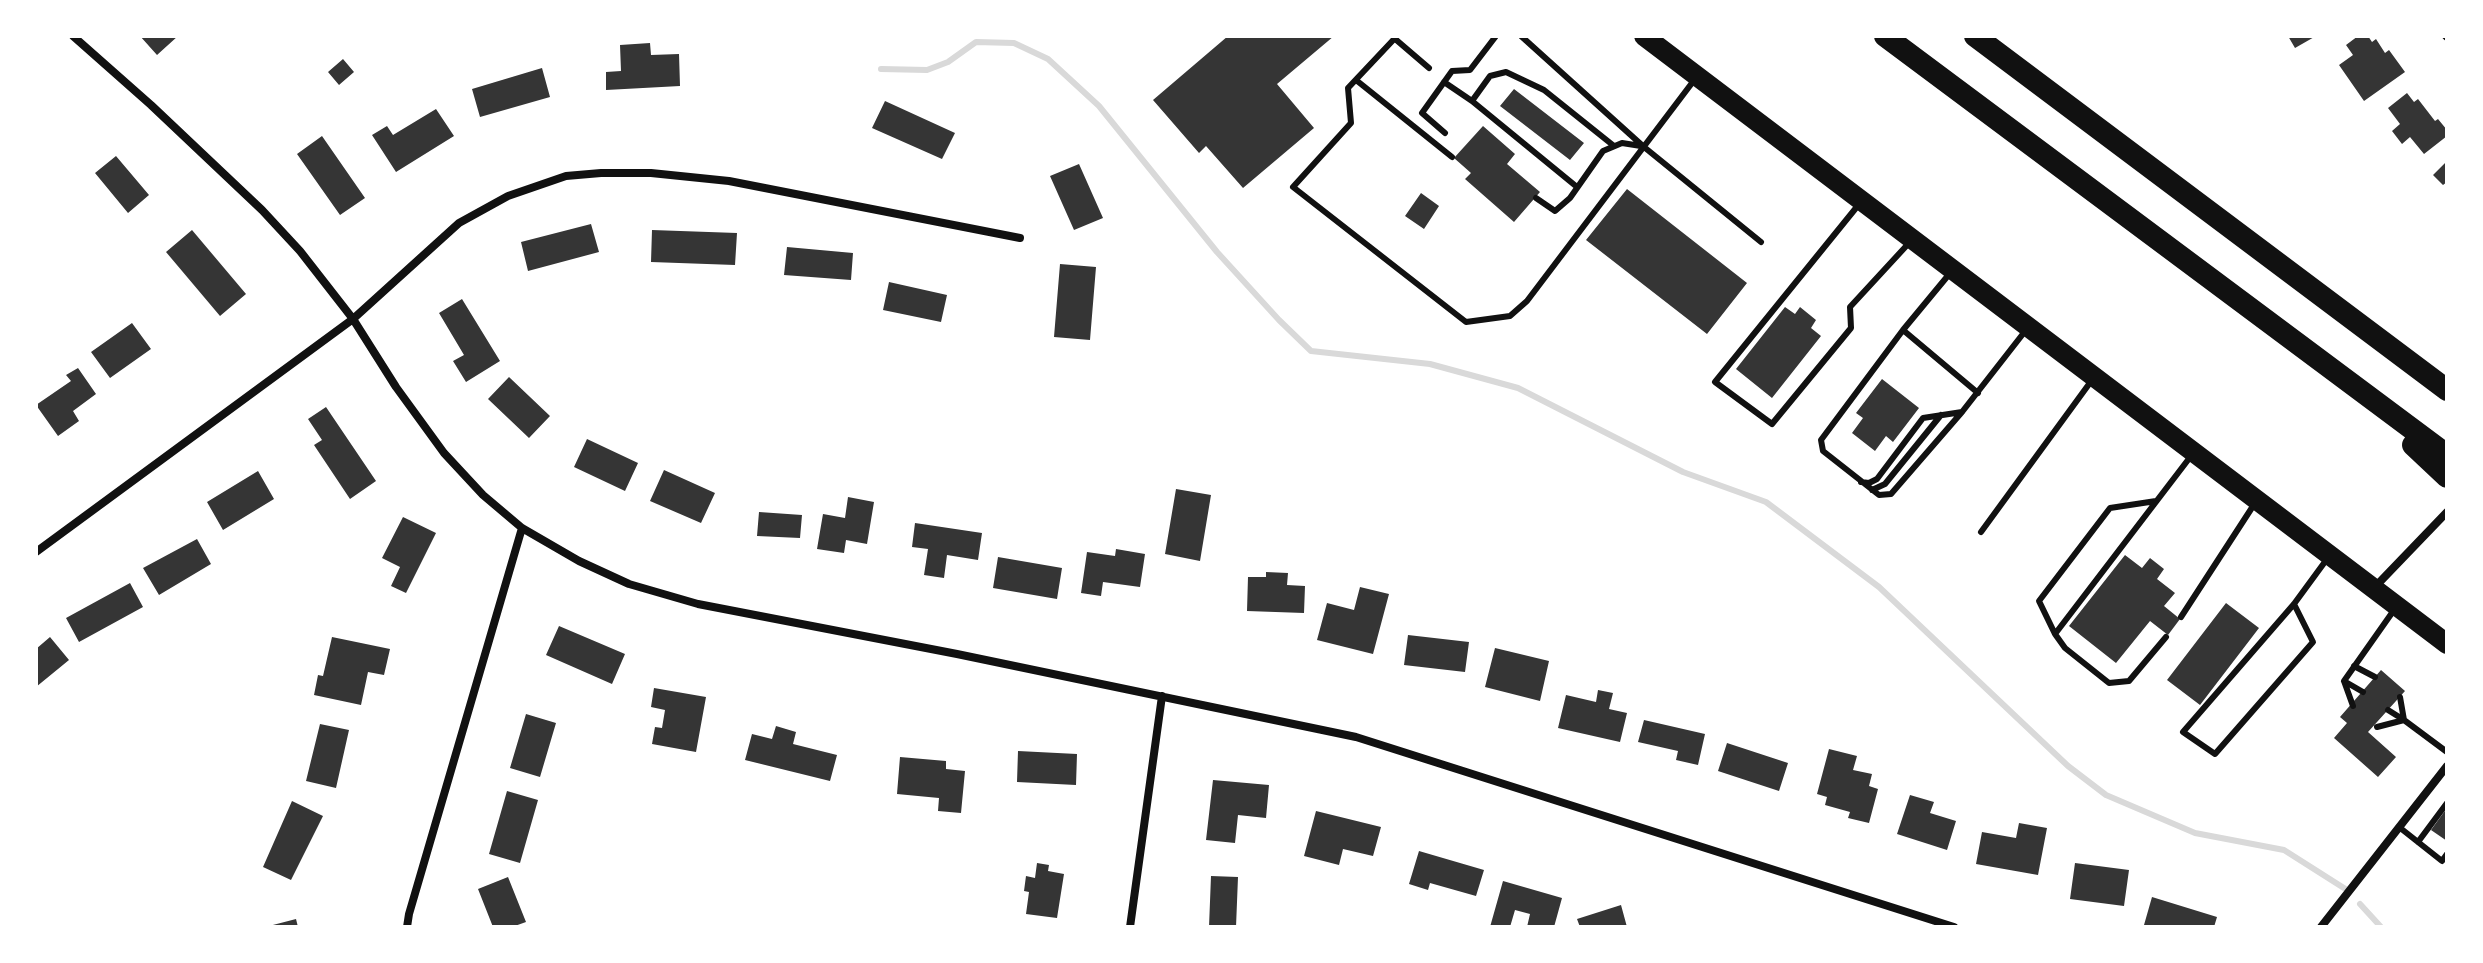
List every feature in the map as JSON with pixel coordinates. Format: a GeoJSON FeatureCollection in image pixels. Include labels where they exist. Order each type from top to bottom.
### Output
{"type":"FeatureCollection","features":[{"type":"Feature","properties":{"kind":"highway"},"geometry":{"type":"LineString","coordinates":[[1885,36],[2447,455]]}},
{"type":"Feature","properties":{"kind":"highway"},"geometry":{"type":"LineString","coordinates":[[1975,36],[2447,390]]}},
{"type":"Feature","properties":{"kind":"highway"},"geometry":{"type":"LineString","coordinates":[[2333,371],[2447,477]]}},
{"type":"Feature","properties":{"kind":"main road"},"geometry":{"type":"LineString","coordinates":[[1644,36],[2447,644]]}},
{"type":"Feature","properties":{"kind":"street"},"geometry":{"type":"LineString","coordinates":[[73,36],[262,210],[300,251],[353,319],[396,387],[444,453],[483,495],[522,528],[579,561],[629,584],[698,604],[1356,737],[1954,927]]}},
{"type":"Feature","properties":{"kind":"street"},"geometry":{"type":"LineString","coordinates":[[36,552],[353,319],[459,223],[508,196],[566,176],[651,173],[717,180],[1020,238]]}},
{"type":"Feature","properties":{"kind":"street"},"geometry":{"type":"LineString","coordinates":[[2373,589],[2447,512]]}},
{"type":"Feature","properties":{"kind":"street"},"geometry":{"type":"LineString","coordinates":[[407,927],[522,528]]}},
{"type":"Feature","properties":{"kind":"street"},"geometry":{"type":"LineString","coordinates":[[1130,927],[1162,696]]}},
{"type":"Feature","properties":{"kind":"street"},"geometry":{"type":"LineString","coordinates":[[2321,927],[2447,766]]}},
{"type":"Feature","properties":{"kind":"lane"},"geometry":{"type":"LineString","coordinates":[[1445,133],[1422,113],[1452,71],[1470,70],[1496,36]]}},
{"type":"Feature","properties":{"kind":"lane"},"geometry":{"type":"LineString","coordinates":[[1521,36],[1644,147],[1761,242]]}},
{"type":"Feature","properties":{"kind":"lane"},"geometry":{"type":"LineString","coordinates":[[1429,68],[1395,37],[1348,88],[1351,123],[1293,187],[1466,322],[1510,316],[1527,301],[1697,76]]}},
{"type":"Feature","properties":{"kind":"lane"},"geometry":{"type":"LineString","coordinates":[[1472,101],[1490,76],[1506,72],[1544,90],[1614,146]]}},
{"type":"Feature","properties":{"kind":"lane"},"geometry":{"type":"LineString","coordinates":[[1356,80],[1452,157]]}},
{"type":"Feature","properties":{"kind":"lane"},"geometry":{"type":"LineString","coordinates":[[1444,82],[1472,101],[1577,187]]}},
{"type":"Feature","properties":{"kind":"lane"},"geometry":{"type":"LineString","coordinates":[[1536,198],[1555,211],[1570,198],[1603,151],[1622,143],[1644,147]]}},
{"type":"Feature","properties":{"kind":"lane"},"geometry":{"type":"LineString","coordinates":[[1862,200],[1715,382],[1772,424],[1851,328],[1850,307],[1913,239]]}},
{"type":"Feature","properties":{"kind":"lane"},"geometry":{"type":"LineString","coordinates":[[1953,269],[1821,440],[1823,451],[1861,482],[1883,496],[1891,494],[1978,393],[2029,326]]}},
{"type":"Feature","properties":{"kind":"lane"},"geometry":{"type":"LineString","coordinates":[[1903,330],[1978,393]]}},
{"type":"Feature","properties":{"kind":"lane"},"geometry":{"type":"LineString","coordinates":[[1981,532],[2094,376]]}},
{"type":"Feature","properties":{"kind":"lane"},"geometry":{"type":"LineString","coordinates":[[1861,482],[1877,479],[1923,418],[1962,412]]}},
{"type":"Feature","properties":{"kind":"lane"},"geometry":{"type":"LineString","coordinates":[[1872,489],[1884,486],[1941,415]]}},
{"type":"Feature","properties":{"kind":"lane"},"geometry":{"type":"LineString","coordinates":[[2055,634],[2193,453]]}},
{"type":"Feature","properties":{"kind":"lane"},"geometry":{"type":"LineString","coordinates":[[2156,501],[2110,508],[2039,601],[2065,648],[2109,683],[2129,681],[2166,637]]}},
{"type":"Feature","properties":{"kind":"lane"},"geometry":{"type":"LineString","coordinates":[[2181,617],[2257,501]]}},
{"type":"Feature","properties":{"kind":"lane"},"geometry":{"type":"LineString","coordinates":[[2294,604],[2313,642],[2215,754],[2183,732],[2294,604],[2329,556]]}},
{"type":"Feature","properties":{"kind":"lane"},"geometry":{"type":"LineString","coordinates":[[2344,681],[2396,608]]}},
{"type":"Feature","properties":{"kind":"lane"},"geometry":{"type":"LineString","coordinates":[[2354,666],[2375,677]]}},
{"type":"Feature","properties":{"kind":"lane"},"geometry":{"type":"LineString","coordinates":[[2344,681],[2363,692]]}},
{"type":"Feature","properties":{"kind":"lane"},"geometry":{"type":"LineString","coordinates":[[2344,681],[2353,706]]}},
{"type":"Feature","properties":{"kind":"lane"},"geometry":{"type":"LineString","coordinates":[[2400,697],[2404,720]]}},
{"type":"Feature","properties":{"kind":"lane"},"geometry":{"type":"LineString","coordinates":[[2388,710],[2447,752]]}},
{"type":"Feature","properties":{"kind":"lane"},"geometry":{"type":"LineString","coordinates":[[2377,727],[2404,720]]}},
{"type":"Feature","properties":{"kind":"lane"},"geometry":{"type":"LineString","coordinates":[[2418,842],[2447,803]]}},
{"type":"Feature","properties":{"kind":"lane"},"geometry":{"type":"LineString","coordinates":[[2399,827],[2442,861],[2447,854]]}},
{"type":"Feature","properties":{"kind":"building"},"geometry":{"type":"Polygon","coordinates":[[[140,36],[178,36],[157,55],[140,36]]]}},
{"type":"Feature","properties":{"kind":"building"},"geometry":{"type":"Polygon","coordinates":[[[1228,36],[1334,36],[1277,84],[1314,128],[1243,188],[1206,146],[1199,153],[1153,100],[1228,36]]]}},
{"type":"Feature","properties":{"kind":"building"},"geometry":{"type":"Polygon","coordinates":[[[2288,36],[2316,36],[2295,48],[2288,36]]]}},
{"type":"Feature","properties":{"kind":"building"},"geometry":{"type":"Polygon","coordinates":[[[2358,36],[2368,36],[2372,42],[2376,39],[2385,53],[2389,50],[2405,72],[2364,101],[2339,65],[2353,55],[2346,45],[2358,36]]]}},
{"type":"Feature","properties":{"kind":"building"},"geometry":{"type":"Polygon","coordinates":[[[650,43],[651,55],[679,54],[680,86],[606,90],[606,72],[621,71],[620,45],[650,43]]]}},
{"type":"Feature","properties":{"kind":"building"},"geometry":{"type":"Polygon","coordinates":[[[343,59],[354,72],[339,85],[328,72],[343,59]]]}},
{"type":"Feature","properties":{"kind":"building"},"geometry":{"type":"Polygon","coordinates":[[[542,68],[550,97],[480,117],[472,89],[542,68]]]}},
{"type":"Feature","properties":{"kind":"building"},"geometry":{"type":"Polygon","coordinates":[[[1514,89],[1584,143],[1570,160],[1500,106],[1514,89]]]}},
{"type":"Feature","properties":{"kind":"building"},"geometry":{"type":"Polygon","coordinates":[[[2407,93],[2414,102],[2418,99],[2435,121],[2438,119],[2447,130],[2447,136],[2424,154],[2410,137],[2402,144],[2392,131],[2400,124],[2388,108],[2407,93]]]}},
{"type":"Feature","properties":{"kind":"building"},"geometry":{"type":"Polygon","coordinates":[[[885,101],[955,133],[942,159],[872,128],[885,101]]]}},
{"type":"Feature","properties":{"kind":"building"},"geometry":{"type":"Polygon","coordinates":[[[436,109],[454,136],[396,172],[372,135],[387,126],[393,135],[436,109]]]}},
{"type":"Feature","properties":{"kind":"building"},"geometry":{"type":"Polygon","coordinates":[[[1483,126],[1515,154],[1507,164],[1540,192],[1514,222],[1465,179],[1471,173],[1454,158],[1483,126]]]}},
{"type":"Feature","properties":{"kind":"building"},"geometry":{"type":"Polygon","coordinates":[[[322,136],[365,198],[340,215],[297,154],[322,136]]]}},
{"type":"Feature","properties":{"kind":"building"},"geometry":{"type":"Polygon","coordinates":[[[116,156],[149,195],[128,213],[95,173],[116,156]]]}},
{"type":"Feature","properties":{"kind":"building"},"geometry":{"type":"Polygon","coordinates":[[[2447,161],[2447,182],[2443,185],[2433,175],[2447,161]]]}},
{"type":"Feature","properties":{"kind":"building"},"geometry":{"type":"Polygon","coordinates":[[[1079,164],[1103,218],[1074,230],[1050,176],[1079,164]]]}},
{"type":"Feature","properties":{"kind":"building"},"geometry":{"type":"Polygon","coordinates":[[[1627,189],[1747,283],[1707,334],[1586,240],[1627,189]]]}},
{"type":"Feature","properties":{"kind":"building"},"geometry":{"type":"Polygon","coordinates":[[[1421,193],[1439,206],[1424,229],[1405,216],[1421,193]]]}},
{"type":"Feature","properties":{"kind":"building"},"geometry":{"type":"Polygon","coordinates":[[[591,224],[599,252],[528,271],[521,242],[591,224]]]}},
{"type":"Feature","properties":{"kind":"building"},"geometry":{"type":"Polygon","coordinates":[[[192,230],[246,294],[220,316],[166,252],[192,230]]]}},
{"type":"Feature","properties":{"kind":"building"},"geometry":{"type":"Polygon","coordinates":[[[652,230],[737,233],[735,265],[651,262],[652,230]]]}},
{"type":"Feature","properties":{"kind":"building"},"geometry":{"type":"Polygon","coordinates":[[[787,247],[853,253],[851,280],[784,275],[787,247]]]}},
{"type":"Feature","properties":{"kind":"building"},"geometry":{"type":"Polygon","coordinates":[[[1060,264],[1096,267],[1090,340],[1054,337],[1060,264]]]}},
{"type":"Feature","properties":{"kind":"building"},"geometry":{"type":"Polygon","coordinates":[[[889,282],[947,295],[941,322],[883,310],[889,282]]]}},
{"type":"Feature","properties":{"kind":"building"},"geometry":{"type":"Polygon","coordinates":[[[462,299],[500,361],[466,382],[453,361],[464,355],[439,313],[462,299]]]}},
{"type":"Feature","properties":{"kind":"building"},"geometry":{"type":"Polygon","coordinates":[[[1785,307],[1795,314],[1800,307],[1816,320],[1811,328],[1821,336],[1772,398],[1736,369],[1785,307]]]}},
{"type":"Feature","properties":{"kind":"building"},"geometry":{"type":"Polygon","coordinates":[[[132,323],[151,349],[110,378],[91,352],[132,323]]]}},
{"type":"Feature","properties":{"kind":"building"},"geometry":{"type":"Polygon","coordinates":[[[78,368],[96,394],[73,411],[79,421],[58,436],[36,405],[71,381],[66,375],[78,368]]]}},
{"type":"Feature","properties":{"kind":"building"},"geometry":{"type":"Polygon","coordinates":[[[509,377],[550,416],[529,438],[488,399],[509,377]]]}},
{"type":"Feature","properties":{"kind":"building"},"geometry":{"type":"Polygon","coordinates":[[[1882,379],[1919,408],[1893,442],[1886,436],[1875,451],[1852,433],[1863,418],[1856,413],[1882,379]]]}},
{"type":"Feature","properties":{"kind":"building"},"geometry":{"type":"Polygon","coordinates":[[[326,407],[376,481],[350,499],[314,445],[322,440],[308,419],[326,407]]]}},
{"type":"Feature","properties":{"kind":"building"},"geometry":{"type":"Polygon","coordinates":[[[587,439],[638,463],[625,491],[574,467],[587,439]]]}},
{"type":"Feature","properties":{"kind":"building"},"geometry":{"type":"Polygon","coordinates":[[[664,470],[715,493],[701,523],[650,501],[664,470]]]}},
{"type":"Feature","properties":{"kind":"building"},"geometry":{"type":"Polygon","coordinates":[[[258,471],[274,499],[223,530],[207,502],[258,471]]]}},
{"type":"Feature","properties":{"kind":"building"},"geometry":{"type":"Polygon","coordinates":[[[1176,489],[1211,495],[1200,561],[1165,554],[1176,489]]]}},
{"type":"Feature","properties":{"kind":"building"},"geometry":{"type":"Polygon","coordinates":[[[848,497],[874,502],[867,544],[846,540],[844,553],[817,549],[823,514],[845,518],[848,497]]]}},
{"type":"Feature","properties":{"kind":"building"},"geometry":{"type":"Polygon","coordinates":[[[759,512],[802,515],[800,538],[757,536],[759,512]]]}},
{"type":"Feature","properties":{"kind":"building"},"geometry":{"type":"Polygon","coordinates":[[[403,517],[436,533],[406,593],[391,586],[400,567],[382,558],[403,517]]]}},
{"type":"Feature","properties":{"kind":"building"},"geometry":{"type":"Polygon","coordinates":[[[915,523],[982,533],[978,560],[947,555],[944,578],[924,575],[928,549],[912,547],[915,523]]]}},
{"type":"Feature","properties":{"kind":"building"},"geometry":{"type":"Polygon","coordinates":[[[197,539],[211,564],[159,595],[143,568],[197,539]]]}},
{"type":"Feature","properties":{"kind":"building"},"geometry":{"type":"Polygon","coordinates":[[[1116,549],[1145,554],[1140,587],[1103,582],[1101,596],[1081,593],[1087,552],[1115,556],[1116,549]]]}},
{"type":"Feature","properties":{"kind":"building"},"geometry":{"type":"Polygon","coordinates":[[[2125,555],[2142,568],[2150,558],[2164,569],[2157,579],[2175,593],[2164,606],[2180,619],[2168,635],[2150,621],[2116,663],[2069,626],[2125,555]]]}},
{"type":"Feature","properties":{"kind":"building"},"geometry":{"type":"Polygon","coordinates":[[[998,557],[1062,568],[1057,599],[993,588],[998,557]]]}},
{"type":"Feature","properties":{"kind":"building"},"geometry":{"type":"Polygon","coordinates":[[[1266,572],[1288,573],[1287,585],[1305,586],[1304,613],[1247,611],[1248,577],[1266,577],[1266,572]]]}},
{"type":"Feature","properties":{"kind":"building"},"geometry":{"type":"Polygon","coordinates":[[[130,583],[143,607],[79,642],[66,618],[130,583]]]}},
{"type":"Feature","properties":{"kind":"building"},"geometry":{"type":"Polygon","coordinates":[[[1360,587],[1389,594],[1373,654],[1317,640],[1327,603],[1354,610],[1360,587]]]}},
{"type":"Feature","properties":{"kind":"building"},"geometry":{"type":"Polygon","coordinates":[[[2226,603],[2259,628],[2200,705],[2167,680],[2226,603]]]}},
{"type":"Feature","properties":{"kind":"building"},"geometry":{"type":"Polygon","coordinates":[[[559,626],[625,654],[612,684],[546,655],[559,626]]]}},
{"type":"Feature","properties":{"kind":"building"},"geometry":{"type":"Polygon","coordinates":[[[1408,635],[1469,642],[1465,672],[1404,665],[1408,635]]]}},
{"type":"Feature","properties":{"kind":"building"},"geometry":{"type":"Polygon","coordinates":[[[50,637],[69,660],[36,687],[36,649],[50,637]]]}},
{"type":"Feature","properties":{"kind":"building"},"geometry":{"type":"Polygon","coordinates":[[[332,637],[390,649],[384,675],[368,672],[361,705],[314,695],[318,675],[323,676],[332,637]]]}},
{"type":"Feature","properties":{"kind":"building"},"geometry":{"type":"Polygon","coordinates":[[[1495,648],[1549,661],[1540,701],[1485,687],[1495,648]]]}},
{"type":"Feature","properties":{"kind":"building"},"geometry":{"type":"Polygon","coordinates":[[[2381,670],[2405,691],[2368,732],[2396,757],[2378,777],[2334,738],[2347,723],[2340,717],[2381,670]]]}},
{"type":"Feature","properties":{"kind":"building"},"geometry":{"type":"Polygon","coordinates":[[[654,688],[706,697],[696,752],[652,744],[655,727],[662,728],[665,710],[651,707],[654,688]]]}},
{"type":"Feature","properties":{"kind":"building"},"geometry":{"type":"Polygon","coordinates":[[[1598,690],[1613,693],[1609,709],[1627,713],[1620,742],[1558,728],[1566,695],[1596,702],[1598,690]]]}},
{"type":"Feature","properties":{"kind":"building"},"geometry":{"type":"Polygon","coordinates":[[[526,714],[556,723],[540,777],[510,768],[526,714]]]}},
{"type":"Feature","properties":{"kind":"building"},"geometry":{"type":"Polygon","coordinates":[[[1644,720],[1705,734],[1698,765],[1676,760],[1678,751],[1638,742],[1644,720]]]}},
{"type":"Feature","properties":{"kind":"building"},"geometry":{"type":"Polygon","coordinates":[[[320,724],[349,730],[336,788],[306,781],[320,724]]]}},
{"type":"Feature","properties":{"kind":"building"},"geometry":{"type":"Polygon","coordinates":[[[776,726],[796,732],[793,744],[837,755],[830,781],[745,760],[752,734],[772,739],[776,726]]]}},
{"type":"Feature","properties":{"kind":"building"},"geometry":{"type":"Polygon","coordinates":[[[1727,743],[1788,763],[1779,791],[1718,771],[1727,743]]]}},
{"type":"Feature","properties":{"kind":"building"},"geometry":{"type":"Polygon","coordinates":[[[1829,749],[1857,756],[1853,770],[1872,774],[1869,786],[1878,789],[1869,823],[1848,818],[1850,812],[1825,805],[1827,797],[1817,794],[1829,749]]]}},
{"type":"Feature","properties":{"kind":"building"},"geometry":{"type":"Polygon","coordinates":[[[1018,751],[1077,754],[1076,785],[1017,782],[1018,751]]]}},
{"type":"Feature","properties":{"kind":"building"},"geometry":{"type":"Polygon","coordinates":[[[900,757],[946,761],[946,769],[965,771],[961,813],[938,811],[939,798],[897,794],[900,757]]]}},
{"type":"Feature","properties":{"kind":"building"},"geometry":{"type":"Polygon","coordinates":[[[1213,780],[1269,785],[1266,818],[1238,815],[1235,843],[1206,840],[1213,780]]]}},
{"type":"Feature","properties":{"kind":"building"},"geometry":{"type":"Polygon","coordinates":[[[507,791],[538,800],[520,863],[489,854],[507,791]]]}},
{"type":"Feature","properties":{"kind":"building"},"geometry":{"type":"Polygon","coordinates":[[[1910,795],[1934,802],[1930,813],[1956,821],[1947,850],[1897,834],[1910,795]]]}},
{"type":"Feature","properties":{"kind":"building"},"geometry":{"type":"Polygon","coordinates":[[[292,801],[323,816],[291,880],[263,867],[292,801]]]}},
{"type":"Feature","properties":{"kind":"building"},"geometry":{"type":"Polygon","coordinates":[[[2447,808],[2447,841],[2431,830],[2447,808]]]}},
{"type":"Feature","properties":{"kind":"building"},"geometry":{"type":"Polygon","coordinates":[[[1316,811],[1381,827],[1373,856],[1343,849],[1339,865],[1304,856],[1316,811]]]}},
{"type":"Feature","properties":{"kind":"building"},"geometry":{"type":"Polygon","coordinates":[[[2019,823],[2047,828],[2038,875],[1976,864],[1982,832],[2016,838],[2019,823]]]}},
{"type":"Feature","properties":{"kind":"building"},"geometry":{"type":"Polygon","coordinates":[[[1419,851],[1484,870],[1476,896],[1430,883],[1428,890],[1409,884],[1419,851]]]}},
{"type":"Feature","properties":{"kind":"building"},"geometry":{"type":"Polygon","coordinates":[[[1037,863],[1049,865],[1048,871],[1064,874],[1057,918],[1026,914],[1029,892],[1024,891],[1026,876],[1035,878],[1037,863]]]}},
{"type":"Feature","properties":{"kind":"building"},"geometry":{"type":"Polygon","coordinates":[[[2075,863],[2129,870],[2124,906],[2070,899],[2075,863]]]}},
{"type":"Feature","properties":{"kind":"building"},"geometry":{"type":"Polygon","coordinates":[[[1211,876],[1238,877],[1236,927],[1209,927],[1211,876]]]}},
{"type":"Feature","properties":{"kind":"building"},"geometry":{"type":"Polygon","coordinates":[[[508,877],[526,922],[512,927],[493,927],[478,889],[508,877]]]}},
{"type":"Feature","properties":{"kind":"building"},"geometry":{"type":"Polygon","coordinates":[[[1503,881],[1562,898],[1554,927],[1527,927],[1530,914],[1515,910],[1510,927],[1490,927],[1503,881]]]}},
{"type":"Feature","properties":{"kind":"building"},"geometry":{"type":"Polygon","coordinates":[[[2152,897],[2217,917],[2214,927],[2144,925],[2152,897]]]}},
{"type":"Feature","properties":{"kind":"building"},"geometry":{"type":"Polygon","coordinates":[[[1621,905],[1627,927],[1580,927],[1577,919],[1621,905]]]}},
{"type":"Feature","properties":{"kind":"building"},"geometry":{"type":"Polygon","coordinates":[[[296,919],[298,927],[269,927],[269,926],[296,919]]]}},
{"type":"Feature","properties":{"kind":"waterway"},"geometry":{"type":"LineString","coordinates":[[881,69],[927,70],[948,62],[976,42],[1014,43],[1048,59],[1099,106],[1217,252],[1311,351],[1430,364],[1518,388],[1683,472],[1766,502],[1879,587],[2068,766],[2106,795],[2195,833],[2284,850],[2347,890]]}},
{"type":"Feature","properties":{"kind":"waterway"},"geometry":{"type":"LineString","coordinates":[[2360,904],[2381,927]]}}]}
